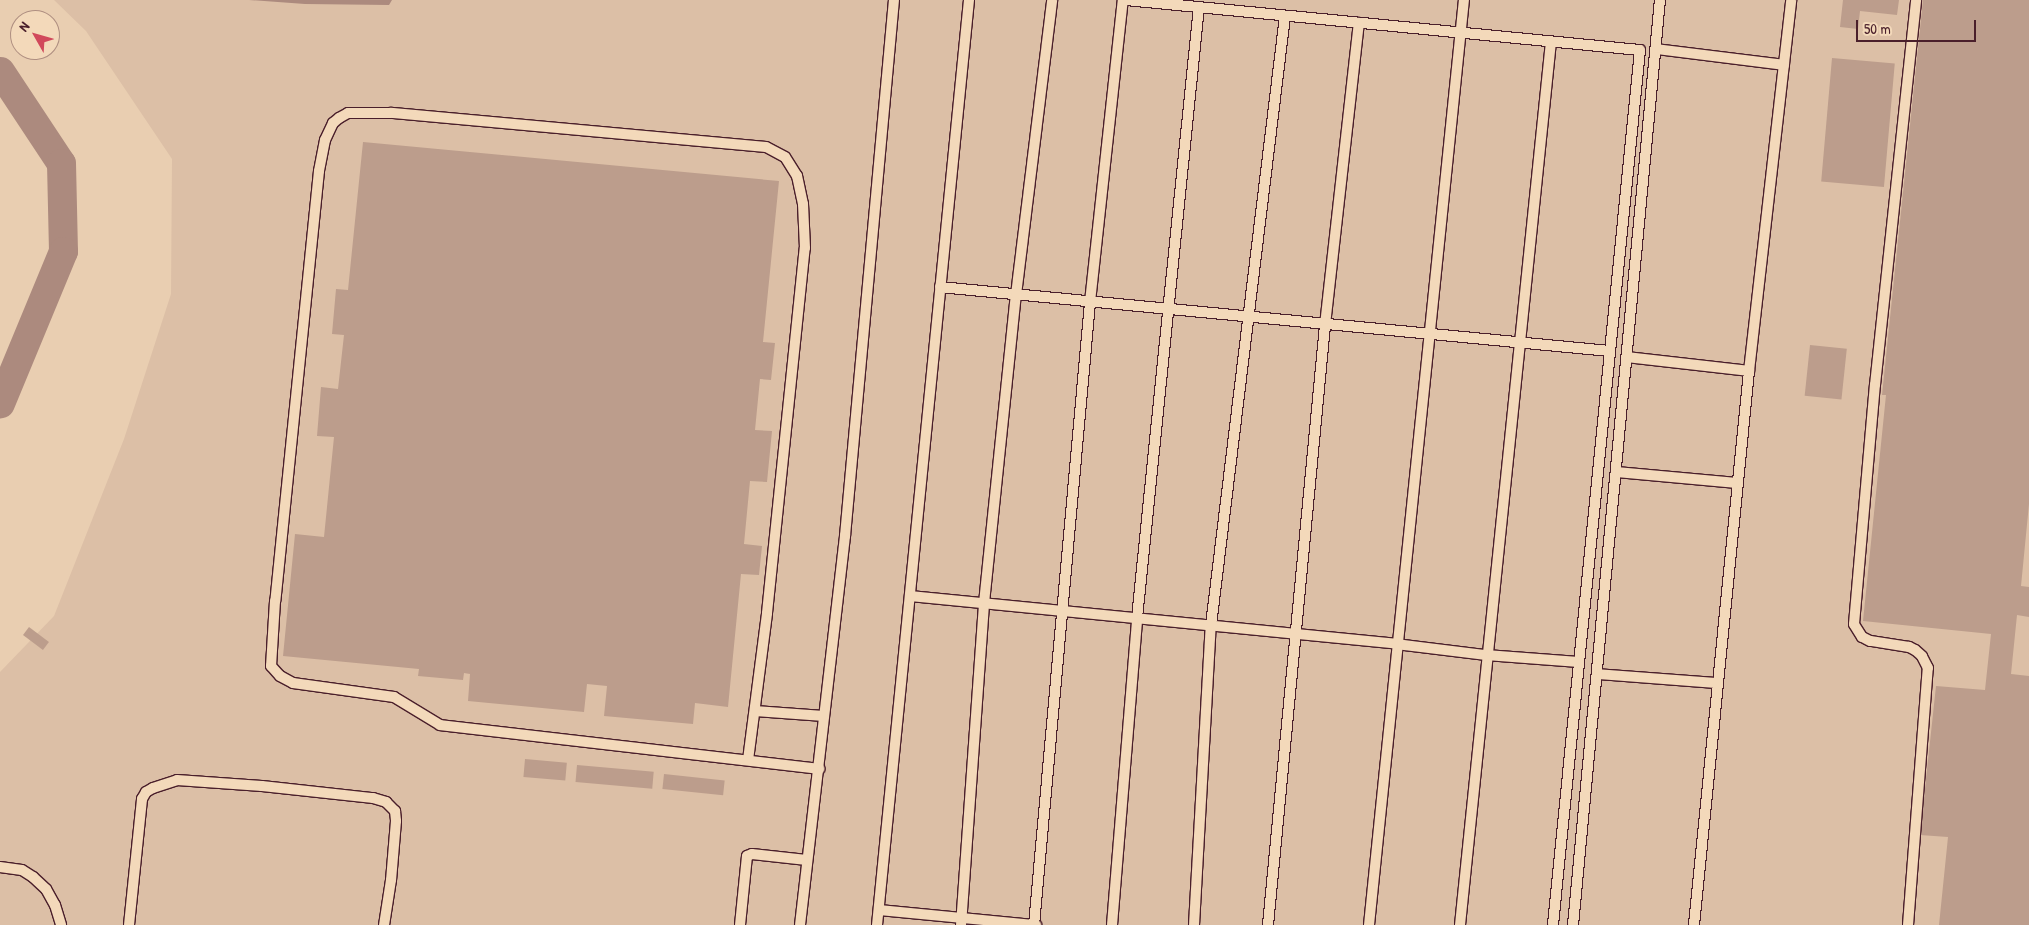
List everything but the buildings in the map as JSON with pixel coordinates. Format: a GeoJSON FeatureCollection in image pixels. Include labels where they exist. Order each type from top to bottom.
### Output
{"type":"FeatureCollection","features":[{"type":"Feature","properties":{"kind":"lane"},"geometry":{"type":"LineString","coordinates":[[800,925],[845,536],[894,0]]}},
{"type":"Feature","properties":{"kind":"lane"},"geometry":{"type":"LineString","coordinates":[[877,925],[969,0]]}},
{"type":"Feature","properties":{"kind":"lane"},"geometry":{"type":"LineString","coordinates":[[961,921],[984,603],[1016,295],[1052,0]]}},
{"type":"Feature","properties":{"kind":"lane"},"geometry":{"type":"LineString","coordinates":[[879,910],[961,921],[1035,925],[1061,610],[1090,302],[1125,0],[1178,3],[1285,16],[1551,42],[1632,47],[1639,48],[1641,52],[1553,925]]}},
{"type":"Feature","properties":{"kind":"lane"},"geometry":{"type":"LineString","coordinates":[[1369,925],[1396,644],[1464,0]]}},
{"type":"Feature","properties":{"kind":"lane"},"geometry":{"type":"LineString","coordinates":[[1573,925],[1660,0]]}},
{"type":"Feature","properties":{"kind":"lane"},"geometry":{"type":"LineString","coordinates":[[1694,925],[1749,371],[1790,0]]}},
{"type":"Feature","properties":{"kind":"lane"},"geometry":{"type":"LineString","coordinates":[[1908,925],[1928,668],[1922,656],[1915,650],[1908,647],[1870,641],[1862,637],[1854,624],[1875,385],[1916,0]]}},
{"type":"Feature","properties":{"kind":"lane"},"geometry":{"type":"LineString","coordinates":[[1112,925],[1137,618],[1170,310],[1199,7]]}},
{"type":"Feature","properties":{"kind":"lane"},"geometry":{"type":"LineString","coordinates":[[1194,925],[1211,626],[1285,16]]}},
{"type":"Feature","properties":{"kind":"lane"},"geometry":{"type":"LineString","coordinates":[[1268,925],[1294,635],[1325,325],[1359,23]]}},
{"type":"Feature","properties":{"kind":"lane"},"geometry":{"type":"LineString","coordinates":[[1460,925],[1518,343],[1551,42]]}},
{"type":"Feature","properties":{"kind":"lane"},"geometry":{"type":"LineString","coordinates":[[1656,49],[1784,65]]}},
{"type":"Feature","properties":{"kind":"lane"},"geometry":{"type":"LineString","coordinates":[[748,760],[756,711],[805,248],[802,204],[797,176],[785,157],[766,147],[391,113],[348,113],[338,118],[333,123],[325,140],[319,171],[275,602],[271,666],[280,676],[293,683],[394,697],[440,725],[819,769]]}},
{"type":"Feature","properties":{"kind":"lane"},"geometry":{"type":"LineString","coordinates":[[940,287],[1610,351]]}},
{"type":"Feature","properties":{"kind":"lane"},"geometry":{"type":"LineString","coordinates":[[1627,357],[1749,371]]}},
{"type":"Feature","properties":{"kind":"lane"},"geometry":{"type":"LineString","coordinates":[[1616,472],[1738,483]]}},
{"type":"Feature","properties":{"kind":"lane"},"geometry":{"type":"LineString","coordinates":[[910,596],[1396,644],[1486,655],[1579,662]]}},
{"type":"Feature","properties":{"kind":"lane"},"geometry":{"type":"LineString","coordinates":[[1597,674],[1718,683]]}},
{"type":"Feature","properties":{"kind":"lane"},"geometry":{"type":"LineString","coordinates":[[756,711],[824,716]]}},
{"type":"Feature","properties":{"kind":"lane"},"geometry":{"type":"LineString","coordinates":[[129,925],[142,799],[146,792],[153,788],[177,780],[262,786],[374,798],[386,802],[395,811],[396,821],[391,880],[384,925]]}},
{"type":"Feature","properties":{"kind":"lane"},"geometry":{"type":"LineString","coordinates":[[740,925],[746,856],[752,854],[808,860]]}},
{"type":"Feature","properties":{"kind":"lane"},"geometry":{"type":"LineString","coordinates":[[0,867],[22,870],[46,889],[55,905],[61,925]]}},
{"type":"Feature","properties":{"kind":"shaded area"},"geometry":{"type":"Polygon","coordinates":[[[54,0],[2029,0],[2029,925],[0,925],[0,672],[54,616],[124,439],[171,294],[172,159],[86,31],[54,0]]]}},
{"type":"Feature","properties":{"kind":"shaded area"},"geometry":{"type":"Polygon","coordinates":[[[249,0],[392,0],[389,5],[305,4],[249,0]]]}},
{"type":"Feature","properties":{"kind":"waterway"},"geometry":{"type":"LineString","coordinates":[[0,71],[61,163],[63,251],[0,403]]}}]}
